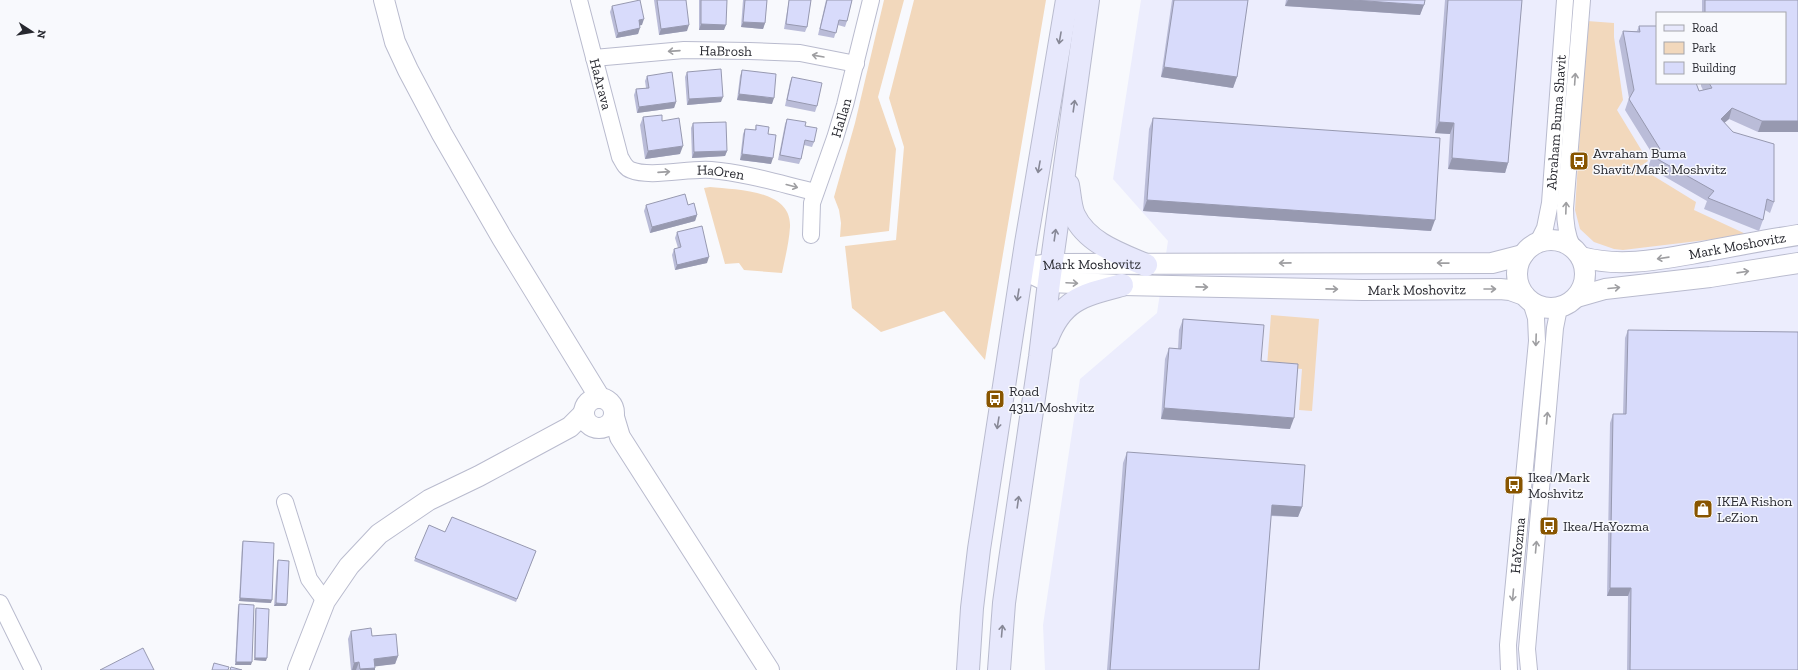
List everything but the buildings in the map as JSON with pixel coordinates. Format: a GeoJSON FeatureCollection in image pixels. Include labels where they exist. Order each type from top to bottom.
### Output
{"type":"FeatureCollection","features":[{"type":"Feature","properties":{"kind":"main road"},"geometry":{"type":"LineString","coordinates":[[968,670],[972,608],[979,549],[1022,269],[1067,0]]}},
{"type":"Feature","properties":{"kind":"main road"},"geometry":{"type":"LineString","coordinates":[[999,670],[1008,574],[1040,356],[1088,0]]}},
{"type":"Feature","properties":{"kind":"main road"},"geometry":{"type":"LineString","coordinates":[[1066,160],[1070,202],[1074,214],[1084,232],[1108,248],[1146,265]]}},
{"type":"Feature","properties":{"kind":"main road"},"geometry":{"type":"LineString","coordinates":[[1040,356],[1055,321],[1062,310],[1081,298],[1122,286]]}},
{"type":"Feature","properties":{"kind":"street"},"geometry":{"type":"LineString","coordinates":[[384,0],[395,42],[408,70],[502,238],[596,415],[769,670]]}},
{"type":"Feature","properties":{"kind":"street","name":"HaArava"},"geometry":{"type":"LineString","coordinates":[[579,0],[620,157],[626,167]]}},
{"type":"Feature","properties":{"kind":"street","name":"HaIlan"},"geometry":{"type":"LineString","coordinates":[[811,235],[812,203],[835,138],[856,64],[871,0]]}},
{"type":"Feature","properties":{"kind":"street","name":"Abraham Buma Shavit"},"geometry":{"type":"LineString","coordinates":[[1530,249],[1545,228],[1550,203],[1566,0]]}},
{"type":"Feature","properties":{"kind":"street","name":"Abraham Buma Shavit"},"geometry":{"type":"LineString","coordinates":[[1576,252],[1568,238],[1565,208],[1582,0]]}},
{"type":"Feature","properties":{"kind":"street","name":"HaBrosh"},"geometry":{"type":"LineString","coordinates":[[594,58],[684,50],[749,51],[800,53],[856,64]]}},
{"type":"Feature","properties":{"kind":"street","name":"HaOren"},"geometry":{"type":"LineString","coordinates":[[626,167],[632,171],[648,173],[710,170],[737,173],[816,192]]}},
{"type":"Feature","properties":{"kind":"street","name":"Mark Moshovitz"},"geometry":{"type":"LineString","coordinates":[[1050,273],[1146,265],[1322,262],[1492,263],[1530,249],[1551,239],[1560,241],[1576,252],[1604,262],[1626,262],[1681,256],[1798,235]]}},
{"type":"Feature","properties":{"kind":"street"},"geometry":{"type":"LineString","coordinates":[[1528,298],[1519,286],[1517,270],[1530,249]]}},
{"type":"Feature","properties":{"kind":"street"},"geometry":{"type":"LineString","coordinates":[[1576,252],[1586,274],[1584,283],[1577,297]]}},
{"type":"Feature","properties":{"kind":"street","name":"Mark Moshovitz"},"geometry":{"type":"LineString","coordinates":[[1022,269],[1122,286],[1363,290],[1500,289],[1510,290],[1528,298],[1542,308],[1559,308],[1567,305],[1577,297],[1605,289],[1695,279],[1798,263]]}},
{"type":"Feature","properties":{"kind":"street","name":"HaYozma"},"geometry":{"type":"LineString","coordinates":[[1509,670],[1508,645],[1537,341],[1536,318],[1528,298]]}},
{"type":"Feature","properties":{"kind":"street","name":"HaYozma"},"geometry":{"type":"LineString","coordinates":[[1529,670],[1527,648],[1555,328],[1559,308]]}},
{"type":"Feature","properties":{"kind":"street"},"geometry":{"type":"LineString","coordinates":[[298,670],[325,601],[349,566],[379,534],[429,500],[479,476],[596,415]]}},
{"type":"Feature","properties":{"kind":"street"},"geometry":{"type":"LineString","coordinates":[[285,502],[309,579],[325,601]]}},
{"type":"Feature","properties":{"kind":"street"},"geometry":{"type":"LineString","coordinates":[[0,603],[33,670]]}},
{"type":"Feature","properties":{"kind":"shaded area"},"geometry":{"type":"Polygon","coordinates":[[[1141,0],[1798,0],[1798,670],[1045,670],[1043,625],[1080,379],[1157,313],[1168,241],[1113,179],[1141,0]]]}},
{"type":"Feature","properties":{"kind":"green space"},"geometry":{"type":"Polygon","coordinates":[[[884,0],[904,0],[878,97],[896,149],[889,231],[840,237],[841,223],[839,210],[834,197],[855,123],[884,0]]]}},
{"type":"Feature","properties":{"kind":"green space"},"geometry":{"type":"Polygon","coordinates":[[[914,0],[1046,0],[985,360],[944,311],[881,332],[852,308],[845,246],[896,240],[904,147],[889,98],[914,0]]]}},
{"type":"Feature","properties":{"kind":"green space"},"geometry":{"type":"Polygon","coordinates":[[[1587,21],[1614,23],[1614,37],[1623,100],[1617,110],[1648,161],[1639,167],[1696,202],[1694,210],[1748,235],[1623,250],[1614,249],[1594,242],[1580,229],[1575,210],[1587,21]]]}},
{"type":"Feature","properties":{"kind":"green space"},"geometry":{"type":"Polygon","coordinates":[[[704,188],[734,189],[760,194],[772,198],[782,205],[788,214],[790,227],[782,273],[744,270],[739,263],[725,264],[704,188]]]}},
{"type":"Feature","properties":{"kind":"green space"},"geometry":{"type":"Polygon","coordinates":[[[1271,315],[1319,319],[1312,411],[1299,410],[1302,369],[1267,366],[1271,315]]]}},
{"type":"Feature","properties":{"kind":"place","name":"Avraham Buma Shavit/Mark Moshvitz"},"geometry":{"type":"Point","coordinates":[1579,161]}},
{"type":"Feature","properties":{"kind":"place","name":"Road 4311/Moshvitz"},"geometry":{"type":"Point","coordinates":[995,399]}},
{"type":"Feature","properties":{"kind":"place","name":"Ikea/Mark Moshvitz"},"geometry":{"type":"Point","coordinates":[1514,485]}},
{"type":"Feature","properties":{"kind":"place","name":"IKEA Rishon LeZion"},"geometry":{"type":"Point","coordinates":[1703,509]}},
{"type":"Feature","properties":{"kind":"place","name":"Ikea/HaYozma"},"geometry":{"type":"Point","coordinates":[1549,526]}}]}
